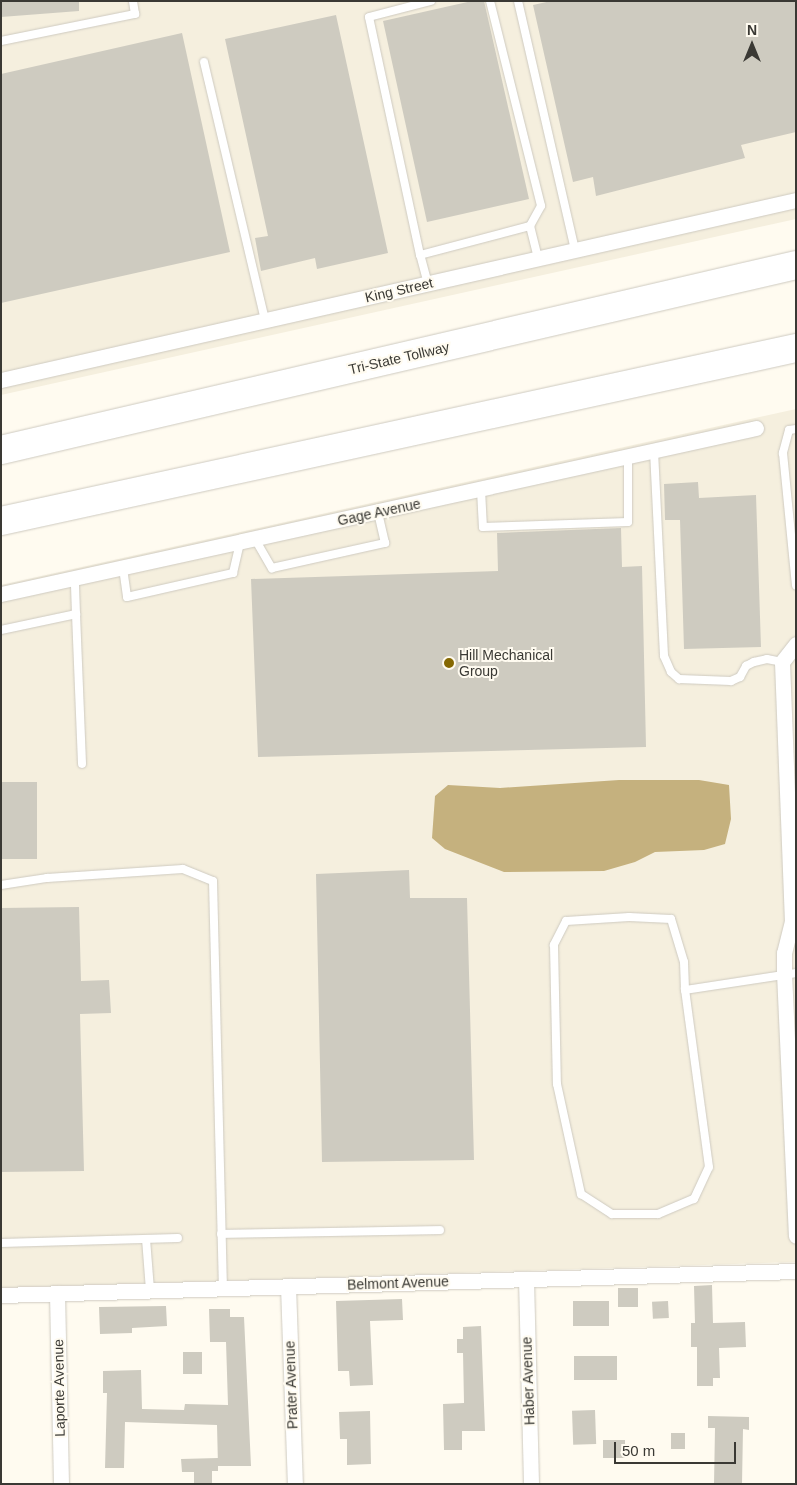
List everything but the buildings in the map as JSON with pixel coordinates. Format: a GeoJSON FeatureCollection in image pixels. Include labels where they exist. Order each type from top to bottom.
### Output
{"type":"FeatureCollection","features":[{"type":"Feature","properties":{"kind":"highway","name":"Tri-State Tollway"},"geometry":{"type":"LineString","coordinates":[[1,450],[796,265]]}},
{"type":"Feature","properties":{"kind":"highway"},"geometry":{"type":"LineString","coordinates":[[1,521],[796,348]]}},
{"type":"Feature","properties":{"kind":"street","name":"King Street"},"geometry":{"type":"LineString","coordinates":[[1,380],[796,200]]}},
{"type":"Feature","properties":{"kind":"street","name":"Gage Avenue"},"geometry":{"type":"LineString","coordinates":[[1,594],[378,513],[756,428]]}},
{"type":"Feature","properties":{"kind":"street"},"geometry":{"type":"LineString","coordinates":[[796,644],[782,662],[794,921],[790,953],[790,973],[796,1236]]}},
{"type":"Feature","properties":{"kind":"street","name":"Belmont Avenue"},"geometry":{"type":"LineString","coordinates":[[1,1295],[796,1271]]}},
{"type":"Feature","properties":{"kind":"street","name":"Haber Avenue"},"geometry":{"type":"LineString","coordinates":[[526,1279],[531,1484]]}},
{"type":"Feature","properties":{"kind":"street","name":"Prater Avenue"},"geometry":{"type":"LineString","coordinates":[[288,1286],[294,1484]]}},
{"type":"Feature","properties":{"kind":"street","name":"Laporte Avenue"},"geometry":{"type":"LineString","coordinates":[[57,1293],[61,1484]]}},
{"type":"Feature","properties":{"kind":"lane"},"geometry":{"type":"LineString","coordinates":[[1,41],[135,14],[133,1]]}},
{"type":"Feature","properties":{"kind":"lane"},"geometry":{"type":"LineString","coordinates":[[428,284],[369,17],[431,1]]}},
{"type":"Feature","properties":{"kind":"lane"},"geometry":{"type":"LineString","coordinates":[[490,1],[541,206],[530,226],[538,259]]}},
{"type":"Feature","properties":{"kind":"lane"},"geometry":{"type":"LineString","coordinates":[[518,1],[576,250]]}},
{"type":"Feature","properties":{"kind":"lane"},"geometry":{"type":"LineString","coordinates":[[204,62],[265,320]]}},
{"type":"Feature","properties":{"kind":"lane"},"geometry":{"type":"LineString","coordinates":[[420,254],[530,226]]}},
{"type":"Feature","properties":{"kind":"lane"},"geometry":{"type":"LineString","coordinates":[[796,429],[790,430],[783,453],[796,585]]}},
{"type":"Feature","properties":{"kind":"lane"},"geometry":{"type":"LineString","coordinates":[[654,451],[664,656],[671,672],[679,679],[731,681],[740,677],[746,666],[754,662],[767,659],[782,662]]}},
{"type":"Feature","properties":{"kind":"lane"},"geometry":{"type":"LineString","coordinates":[[482,490],[483,527],[628,522],[628,457]]}},
{"type":"Feature","properties":{"kind":"lane"},"geometry":{"type":"LineString","coordinates":[[123,568],[127,597],[233,572],[247,541],[272,568],[385,543],[378,513]]}},
{"type":"Feature","properties":{"kind":"lane"},"geometry":{"type":"LineString","coordinates":[[75,578],[82,764]]}},
{"type":"Feature","properties":{"kind":"lane"},"geometry":{"type":"LineString","coordinates":[[1,630],[76,614]]}},
{"type":"Feature","properties":{"kind":"lane"},"geometry":{"type":"LineString","coordinates":[[1,884],[47,878],[183,869],[213,881],[222,1288]]}},
{"type":"Feature","properties":{"kind":"lane"},"geometry":{"type":"LineString","coordinates":[[629,917],[671,919],[684,962],[685,990],[709,1167],[694,1199],[658,1214],[612,1214],[581,1194],[557,1084],[554,945],[566,921],[629,917]]}},
{"type":"Feature","properties":{"kind":"lane"},"geometry":{"type":"LineString","coordinates":[[685,990],[732,985],[790,973]]}},
{"type":"Feature","properties":{"kind":"lane"},"geometry":{"type":"LineString","coordinates":[[221,1234],[440,1230]]}},
{"type":"Feature","properties":{"kind":"lane"},"geometry":{"type":"LineString","coordinates":[[1,1243],[178,1238]]}},
{"type":"Feature","properties":{"kind":"lane"},"geometry":{"type":"LineString","coordinates":[[146,1239],[150,1290]]}},
{"type":"Feature","properties":{"kind":"shaded area"},"geometry":{"type":"Polygon","coordinates":[[[1,1],[796,1],[796,219],[1,395],[1,1]]]}},
{"type":"Feature","properties":{"kind":"shaded area"},"geometry":{"type":"Polygon","coordinates":[[[796,409],[796,1262],[1,1288],[1,585],[796,409]]]}},
{"type":"Feature","properties":{"kind":"shaded area"},"geometry":{"type":"Polygon","coordinates":[[[619,780],[699,780],[729,785],[731,819],[725,844],[704,850],[655,852],[635,862],[604,871],[504,872],[445,849],[432,838],[435,796],[448,785],[500,788],[619,780]]]}},
{"type":"Feature","properties":{"kind":"place","name":"Hill Mechanical Group"},"geometry":{"type":"Point","coordinates":[449,663]}}]}
